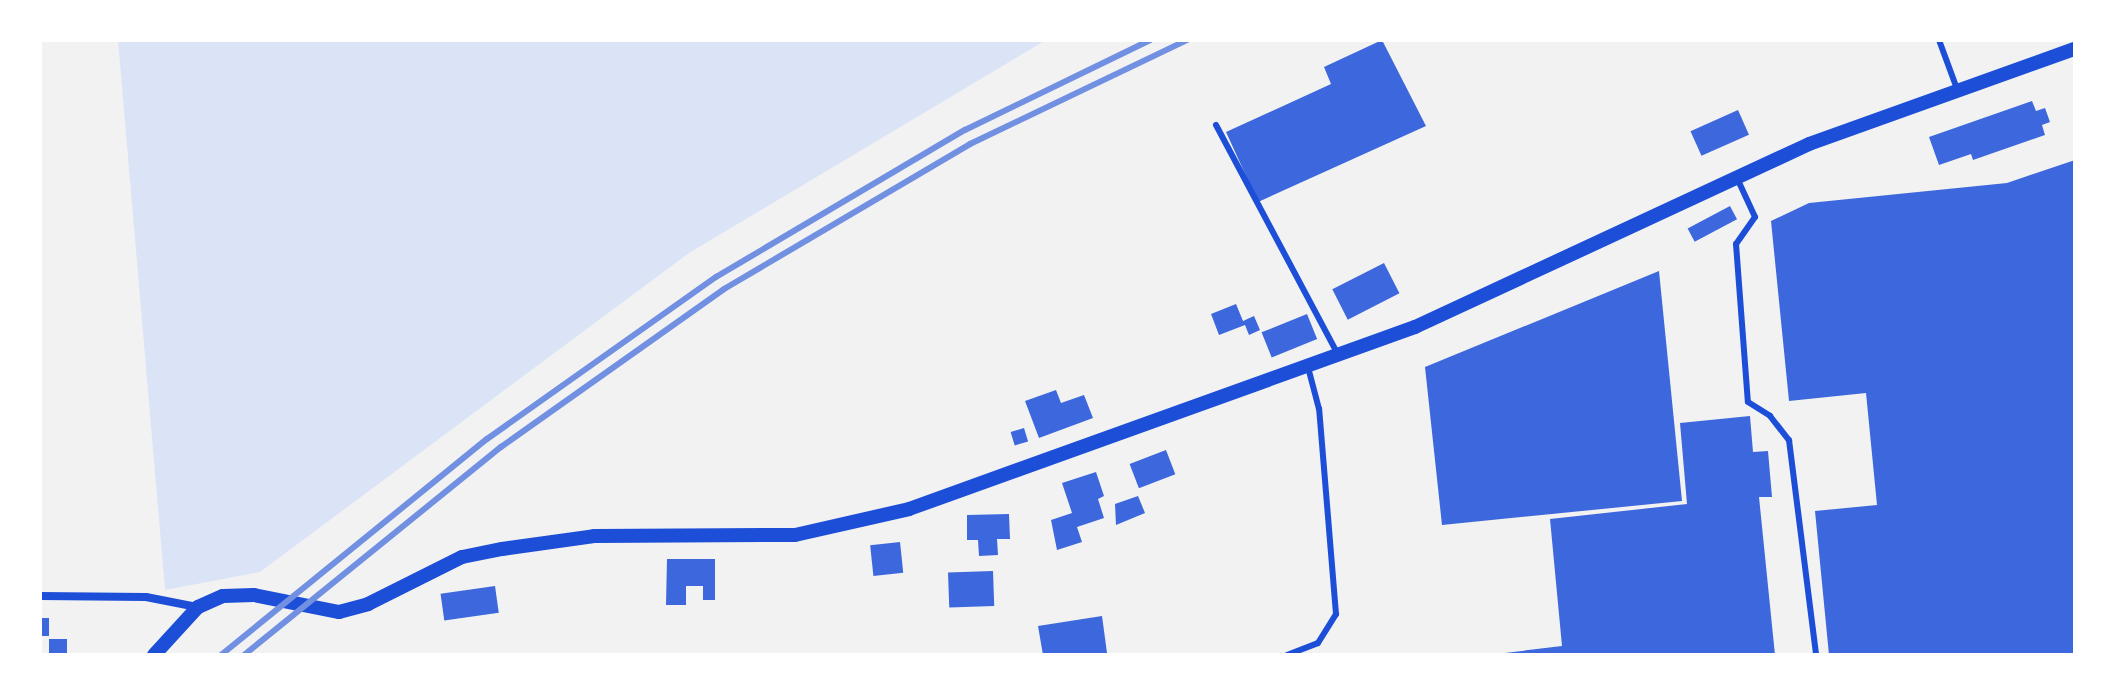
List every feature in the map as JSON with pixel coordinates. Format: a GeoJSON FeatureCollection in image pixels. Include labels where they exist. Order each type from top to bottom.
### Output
{"type":"FeatureCollection","features":[{"type":"Feature","properties":{"kind":"street"},"geometry":{"type":"LineString","coordinates":[[40,596],[146,597],[198,607],[238,595],[324,611],[351,611],[462,557],[542,542],[795,535],[861,524],[1415,327],[1821,139],[2075,49]]}},
{"type":"Feature","properties":{"kind":"street"},"geometry":{"type":"LineString","coordinates":[[154,655],[198,607]]}},
{"type":"Feature","properties":{"kind":"lane"},"geometry":{"type":"LineString","coordinates":[[1939,40],[1957,89]]}},
{"type":"Feature","properties":{"kind":"lane"},"geometry":{"type":"LineString","coordinates":[[1216,125],[1338,356]]}},
{"type":"Feature","properties":{"kind":"lane"},"geometry":{"type":"LineString","coordinates":[[1737,178],[1755,217],[1736,244],[1748,402],[1770,416],[1789,440],[1816,655]]}},
{"type":"Feature","properties":{"kind":"lane"},"geometry":{"type":"LineString","coordinates":[[1287,655],[1318,643],[1336,614],[1319,409],[1308,367]]}},
{"type":"Feature","properties":{"kind":"shaded area"},"geometry":{"type":"Polygon","coordinates":[[[118,40],[1046,40],[689,253],[260,572],[165,590],[118,40]]]}},
{"type":"Feature","properties":{"kind":"building"},"geometry":{"type":"Polygon","coordinates":[[[1382,40],[1426,126],[1258,202],[1226,132],[1331,84],[1324,67],[1382,40]]]}},
{"type":"Feature","properties":{"kind":"building"},"geometry":{"type":"Polygon","coordinates":[[[2032,101],[2036,111],[2045,108],[2050,122],[2042,125],[2045,135],[1973,160],[1971,154],[1939,165],[1929,137],[2032,101]]]}},
{"type":"Feature","properties":{"kind":"building"},"geometry":{"type":"Polygon","coordinates":[[[1738,110],[1749,135],[1701,156],[1690,131],[1738,110]]]}},
{"type":"Feature","properties":{"kind":"building"},"geometry":{"type":"Polygon","coordinates":[[[2075,160],[2075,655],[1829,655],[1815,511],[1877,505],[1866,393],[1789,401],[1771,221],[1809,203],[2007,183],[2075,160]]]}},
{"type":"Feature","properties":{"kind":"building"},"geometry":{"type":"Polygon","coordinates":[[[1730,206],[1737,219],[1695,242],[1688,229],[1730,206]]]}},
{"type":"Feature","properties":{"kind":"building"},"geometry":{"type":"Polygon","coordinates":[[[1384,263],[1399,293],[1348,320],[1332,289],[1384,263]]]}},
{"type":"Feature","properties":{"kind":"building"},"geometry":{"type":"Polygon","coordinates":[[[1659,271],[1682,501],[1442,525],[1425,367],[1659,271]]]}},
{"type":"Feature","properties":{"kind":"building"},"geometry":{"type":"Polygon","coordinates":[[[1236,304],[1243,321],[1254,316],[1260,330],[1249,335],[1245,325],[1219,335],[1211,314],[1236,304]]]}},
{"type":"Feature","properties":{"kind":"building"},"geometry":{"type":"Polygon","coordinates":[[[1307,314],[1317,339],[1272,357],[1262,332],[1307,314]]]}},
{"type":"Feature","properties":{"kind":"building"},"geometry":{"type":"Polygon","coordinates":[[[1056,390],[1061,403],[1084,395],[1093,418],[1039,438],[1025,401],[1056,390]]]}},
{"type":"Feature","properties":{"kind":"building"},"geometry":{"type":"Polygon","coordinates":[[[1750,416],[1753,452],[1768,451],[1772,497],[1759,497],[1775,655],[1488,655],[1562,646],[1550,519],[1687,504],[1680,423],[1750,416]]]}},
{"type":"Feature","properties":{"kind":"building"},"geometry":{"type":"Polygon","coordinates":[[[1024,428],[1028,441],[1015,445],[1011,432],[1024,428]]]}},
{"type":"Feature","properties":{"kind":"building"},"geometry":{"type":"Polygon","coordinates":[[[1166,450],[1175,474],[1139,488],[1130,464],[1166,450]]]}},
{"type":"Feature","properties":{"kind":"building"},"geometry":{"type":"Polygon","coordinates":[[[1096,472],[1104,496],[1098,499],[1104,518],[1077,527],[1082,542],[1057,550],[1051,520],[1072,513],[1062,483],[1096,472]]]}},
{"type":"Feature","properties":{"kind":"building"},"geometry":{"type":"Polygon","coordinates":[[[1138,496],[1145,513],[1116,525],[1115,504],[1138,496]]]}},
{"type":"Feature","properties":{"kind":"building"},"geometry":{"type":"Polygon","coordinates":[[[1009,514],[1010,539],[997,539],[998,555],[979,556],[978,540],[967,540],[967,515],[1009,514]]]}},
{"type":"Feature","properties":{"kind":"building"},"geometry":{"type":"Polygon","coordinates":[[[900,542],[903,573],[873,576],[870,545],[900,542]]]}},
{"type":"Feature","properties":{"kind":"building"},"geometry":{"type":"Polygon","coordinates":[[[667,559],[715,559],[715,600],[703,600],[703,586],[686,586],[686,605],[666,605],[667,559]]]}},
{"type":"Feature","properties":{"kind":"building"},"geometry":{"type":"Polygon","coordinates":[[[993,571],[994,606],[949,608],[948,573],[993,571]]]}},
{"type":"Feature","properties":{"kind":"building"},"geometry":{"type":"Polygon","coordinates":[[[495,586],[499,613],[444,620],[441,594],[495,586]]]}},
{"type":"Feature","properties":{"kind":"building"},"geometry":{"type":"Polygon","coordinates":[[[1102,616],[1107,653],[1043,655],[1038,626],[1102,616]]]}},
{"type":"Feature","properties":{"kind":"building"},"geometry":{"type":"Polygon","coordinates":[[[40,618],[49,618],[49,636],[40,636],[40,618]]]}},
{"type":"Feature","properties":{"kind":"building"},"geometry":{"type":"Polygon","coordinates":[[[49,639],[67,639],[67,655],[49,655],[49,639]]]}},
{"type":"Feature","properties":{"kind":"railway"},"geometry":{"type":"LineString","coordinates":[[221,655],[487,439],[716,277],[965,130],[1150,40]]}},
{"type":"Feature","properties":{"kind":"railway"},"geometry":{"type":"LineString","coordinates":[[244,655],[501,447],[724,289],[970,144],[1187,40]]}}]}
